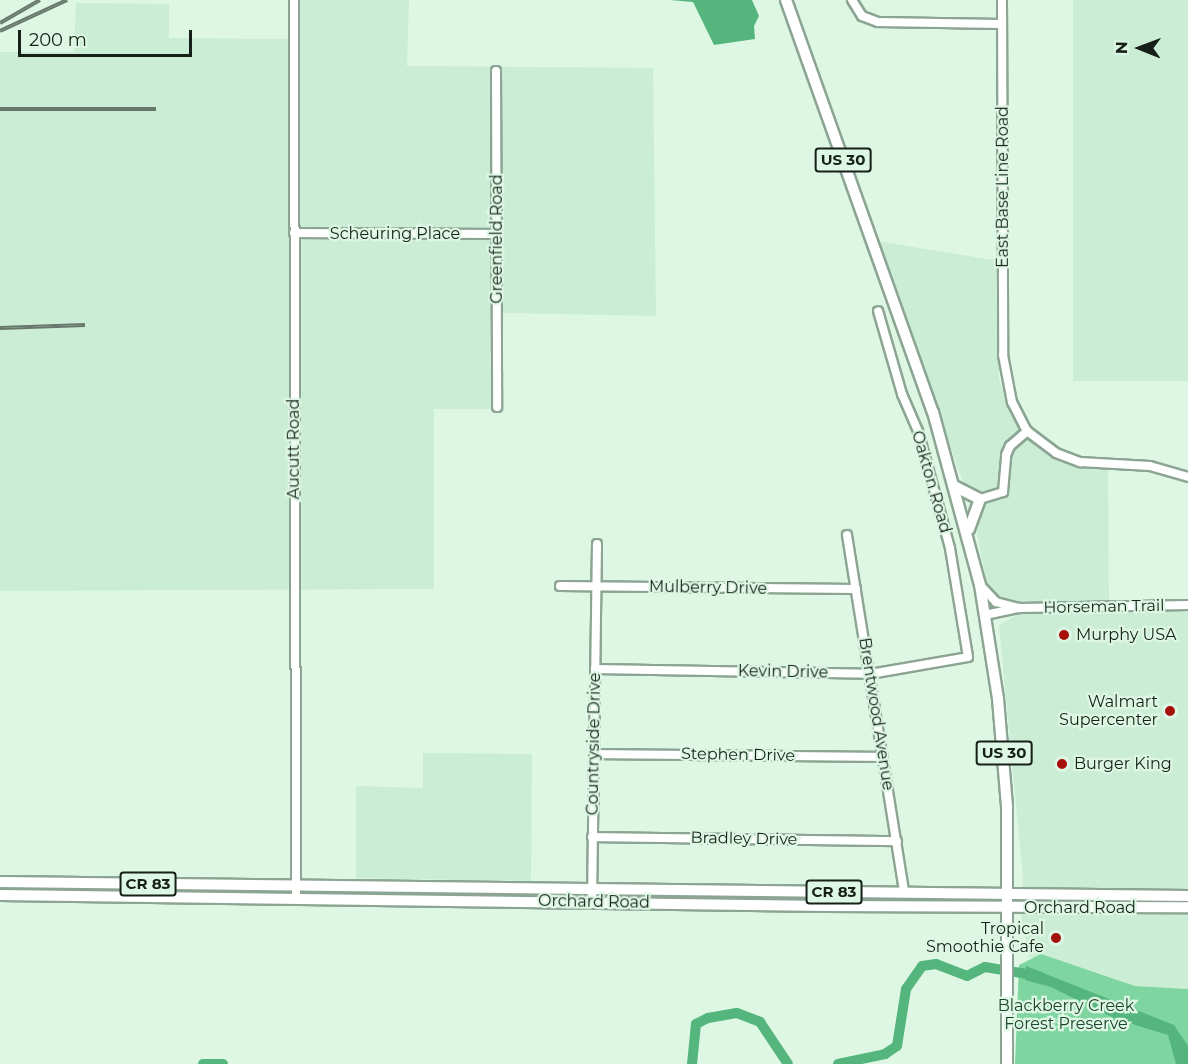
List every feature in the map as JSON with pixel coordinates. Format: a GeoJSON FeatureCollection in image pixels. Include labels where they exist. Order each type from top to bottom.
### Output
{"type":"FeatureCollection","features":[{"type":"Feature","properties":{"kind":"main road","name":"US 30"},"geometry":{"type":"LineString","coordinates":[[786,0],[931,403],[956,487],[980,585],[1003,747],[1009,894],[1007,1064]]}},
{"type":"Feature","properties":{"kind":"main road"},"geometry":{"type":"LineString","coordinates":[[956,487],[980,499],[969,520],[968,535]]}},
{"type":"Feature","properties":{"kind":"main road","name":"Orchard Road"},"geometry":{"type":"LineString","coordinates":[[0,882],[296,885],[592,897],[1009,908],[1188,907]]}},
{"type":"Feature","properties":{"kind":"main road","name":"Orchard Road"},"geometry":{"type":"LineString","coordinates":[[0,895],[296,898],[592,897],[904,892],[1188,896]]}},
{"type":"Feature","properties":{"kind":"street","name":"Aucutt Road"},"geometry":{"type":"LineString","coordinates":[[294,0],[296,898]]}},
{"type":"Feature","properties":{"kind":"street"},"geometry":{"type":"LineString","coordinates":[[852,0],[862,16],[878,22],[1002,24]]}},
{"type":"Feature","properties":{"kind":"street","name":"East Base Line Road"},"geometry":{"type":"LineString","coordinates":[[1002,0],[1004,374],[1012,402],[1027,431]]}},
{"type":"Feature","properties":{"kind":"street","name":"Greenfield Road"},"geometry":{"type":"LineString","coordinates":[[496,71],[497,407]]}},
{"type":"Feature","properties":{"kind":"street","name":"Scheuring Place"},"geometry":{"type":"LineString","coordinates":[[294,233],[496,234]]}},
{"type":"Feature","properties":{"kind":"street","name":"Oakton Road"},"geometry":{"type":"LineString","coordinates":[[878,311],[902,394],[918,431],[950,548],[968,657]]}},
{"type":"Feature","properties":{"kind":"street"},"geometry":{"type":"LineString","coordinates":[[980,499],[1003,492],[1006,455],[1010,446],[1027,431],[1056,453],[1080,462],[1150,466],[1188,477]]}},
{"type":"Feature","properties":{"kind":"street","name":"Brentwood Avenue"},"geometry":{"type":"LineString","coordinates":[[847,535],[904,892]]}},
{"type":"Feature","properties":{"kind":"street","name":"Countryside Drive"},"geometry":{"type":"LineString","coordinates":[[592,897],[597,544]]}},
{"type":"Feature","properties":{"kind":"street","name":"Horseman Trail"},"geometry":{"type":"LineString","coordinates":[[980,585],[996,602],[1019,608]]}},
{"type":"Feature","properties":{"kind":"street","name":"Mulberry Drive"},"geometry":{"type":"LineString","coordinates":[[560,586],[856,589]]}},
{"type":"Feature","properties":{"kind":"street","name":"Horseman Trail"},"geometry":{"type":"LineString","coordinates":[[985,615],[1019,608],[1188,605]]}},
{"type":"Feature","properties":{"kind":"street","name":"Kevin Drive"},"geometry":{"type":"LineString","coordinates":[[595,669],[870,674],[968,657]]}},
{"type":"Feature","properties":{"kind":"street","name":"Stephen Drive"},"geometry":{"type":"LineString","coordinates":[[594,754],[883,757]]}},
{"type":"Feature","properties":{"kind":"street","name":"Bradley Drive"},"geometry":{"type":"LineString","coordinates":[[592,837],[897,841]]}},
{"type":"Feature","properties":{"kind":"shaded area"},"geometry":{"type":"Polygon","coordinates":[[[288,0],[409,0],[407,66],[653,68],[656,316],[502,313],[502,409],[434,409],[434,589],[0,591],[0,52],[74,52],[76,3],[169,4],[169,38],[288,39],[288,0]]]}},
{"type":"Feature","properties":{"kind":"shaded area"},"geometry":{"type":"Polygon","coordinates":[[[670,0],[752,0],[759,16],[754,26],[755,39],[714,45],[693,2],[670,0]]]}},
{"type":"Feature","properties":{"kind":"shaded area"},"geometry":{"type":"Polygon","coordinates":[[[1073,0],[1188,0],[1188,381],[1073,381],[1073,0]]]}},
{"type":"Feature","properties":{"kind":"shaded area"},"geometry":{"type":"Polygon","coordinates":[[[877,241],[999,261],[999,379],[1007,405],[1029,438],[1070,462],[1108,467],[1109,605],[1019,604],[993,593],[986,580],[974,518],[983,491],[972,490],[963,482],[877,241]]]}},
{"type":"Feature","properties":{"kind":"shaded area"},"geometry":{"type":"Polygon","coordinates":[[[1188,610],[1188,989],[1135,986],[1102,974],[1029,957],[1021,915],[1023,878],[999,625],[1022,612],[1188,610]]]}},
{"type":"Feature","properties":{"kind":"shaded area"},"geometry":{"type":"Polygon","coordinates":[[[423,753],[532,754],[531,881],[356,878],[356,786],[423,788],[423,753]]]}},
{"type":"Feature","properties":{"kind":"shaded area"},"geometry":{"type":"Polygon","coordinates":[[[1026,966],[1174,1025],[1188,1046],[1188,1064],[1176,1064],[1168,1035],[1116,1019],[1051,987],[1025,980],[1026,966]]]}},
{"type":"Feature","properties":{"kind":"green space","name":"Blackberry Creek Forest Preserve"},"geometry":{"type":"Polygon","coordinates":[[[1041,954],[1135,986],[1188,989],[1188,1064],[1015,1064],[1019,965],[1041,954]]]}},
{"type":"Feature","properties":{"kind":"waterway"},"geometry":{"type":"LineString","coordinates":[[838,1064],[885,1054],[897,1046],[906,989],[922,966],[936,964],[967,976],[985,967],[1039,976]]}},
{"type":"Feature","properties":{"kind":"waterway"},"geometry":{"type":"LineString","coordinates":[[692,1064],[696,1024],[708,1018],[737,1013],[760,1022],[788,1064]]}},
{"type":"Feature","properties":{"kind":"waterway"},"geometry":{"type":"LineString","coordinates":[[203,1064],[223,1064]]}},
{"type":"Feature","properties":{"kind":"railway"},"geometry":{"type":"LineString","coordinates":[[0,23],[40,0]]}},
{"type":"Feature","properties":{"kind":"railway"},"geometry":{"type":"LineString","coordinates":[[0,31],[67,0]]}},
{"type":"Feature","properties":{"kind":"railway"},"geometry":{"type":"LineString","coordinates":[[0,109],[156,109]]}},
{"type":"Feature","properties":{"kind":"railway"},"geometry":{"type":"LineString","coordinates":[[0,328],[85,325]]}},
{"type":"Feature","properties":{"kind":"place","name":"Murphy USA"},"geometry":{"type":"Point","coordinates":[1064,635]}},
{"type":"Feature","properties":{"kind":"place","name":"Walmart Supercenter"},"geometry":{"type":"Point","coordinates":[1170,711]}},
{"type":"Feature","properties":{"kind":"place","name":"Burger King"},"geometry":{"type":"Point","coordinates":[1062,764]}},
{"type":"Feature","properties":{"kind":"place","name":"Tropical Smoothie Cafe"},"geometry":{"type":"Point","coordinates":[1056,938]}}]}
